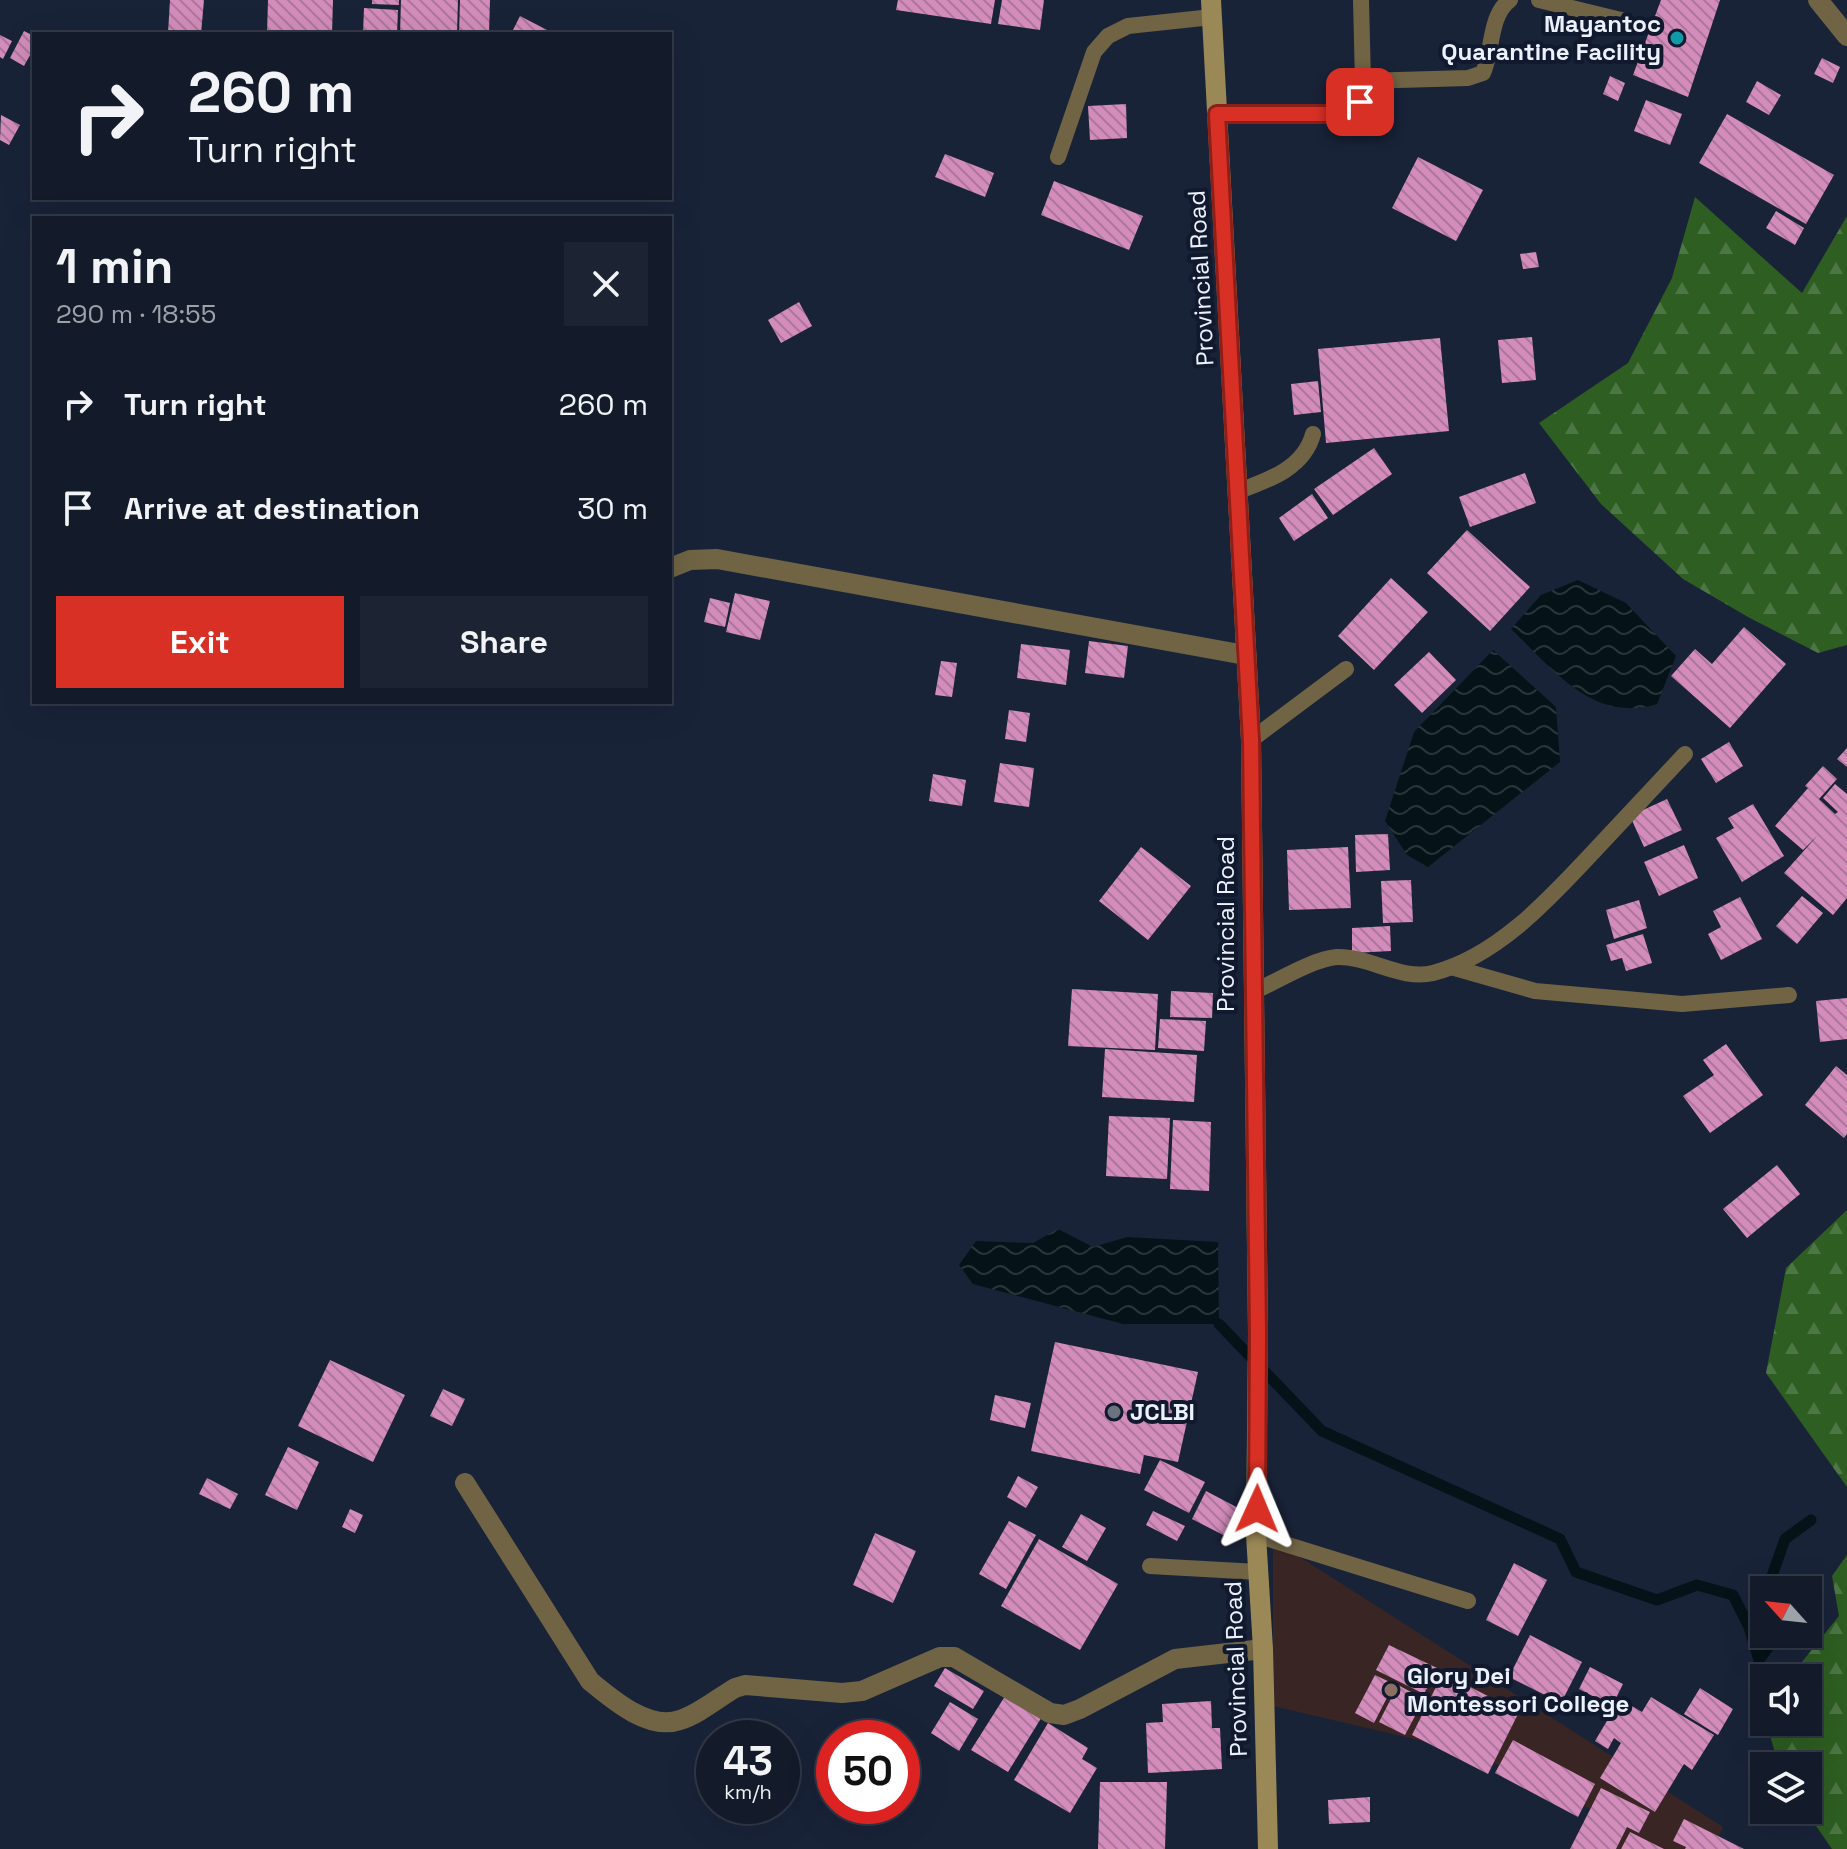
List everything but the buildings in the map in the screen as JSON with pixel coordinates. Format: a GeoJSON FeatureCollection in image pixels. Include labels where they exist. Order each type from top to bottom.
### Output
{"type":"FeatureCollection","features":[{"type":"Feature","properties":{"kind":"main road","name":"Provincial Road"},"geometry":{"type":"LineString","coordinates":[[1212,9],[1251,740],[1258,1348],[1256,1535],[1263,1649],[1268,1849]]}},
{"type":"Feature","properties":{"kind":"street"},"geometry":{"type":"LineString","coordinates":[[1818,0],[1847,36]]}},
{"type":"Feature","properties":{"kind":"street"},"geometry":{"type":"LineString","coordinates":[[672,567],[690,560],[717,559],[1245,655]]}},
{"type":"Feature","properties":{"kind":"street"},"geometry":{"type":"LineString","coordinates":[[465,1483],[590,1681],[610,1698],[639,1715],[661,1723],[680,1720],[745,1685],[842,1693],[862,1691],[940,1657],[954,1657],[1050,1713],[1064,1715],[1175,1659],[1263,1649]]}},
{"type":"Feature","properties":{"kind":"lane"},"geometry":{"type":"LineString","coordinates":[[1217,114],[1346,114],[1360,102],[1363,81],[1361,0]]}},
{"type":"Feature","properties":{"kind":"lane"},"geometry":{"type":"LineString","coordinates":[[1363,81],[1468,78],[1483,73],[1497,17],[1503,5],[1510,0]]}},
{"type":"Feature","properties":{"kind":"lane"},"geometry":{"type":"LineString","coordinates":[[1539,0],[1625,21]]}},
{"type":"Feature","properties":{"kind":"lane"},"geometry":{"type":"LineString","coordinates":[[1058,157],[1094,52],[1108,36],[1128,26],[1212,9]]}},
{"type":"Feature","properties":{"kind":"lane"},"geometry":{"type":"LineString","coordinates":[[1239,491],[1283,473],[1305,453],[1313,434]]}},
{"type":"Feature","properties":{"kind":"lane"},"geometry":{"type":"LineString","coordinates":[[1251,740],[1346,669]]}},
{"type":"Feature","properties":{"kind":"lane"},"geometry":{"type":"LineString","coordinates":[[1253,992],[1335,957],[1356,958],[1401,971],[1430,974],[1464,962],[1504,937],[1539,909],[1685,754]]}},
{"type":"Feature","properties":{"kind":"lane"},"geometry":{"type":"LineString","coordinates":[[1451,967],[1535,991],[1682,1004],[1789,995]]}},
{"type":"Feature","properties":{"kind":"lane"},"geometry":{"type":"LineString","coordinates":[[1256,1535],[1468,1601]]}},
{"type":"Feature","properties":{"kind":"lane"},"geometry":{"type":"LineString","coordinates":[[1150,1566],[1258,1572]]}},
{"type":"Feature","properties":{"kind":"shaded area","name":"Glory Dei Montessori College"},"geometry":{"type":"Polygon","coordinates":[[[1273,1540],[1723,1827],[1713,1849],[1577,1849],[1590,1809],[1502,1766],[1422,1741],[1273,1706],[1273,1540]]]}},
{"type":"Feature","properties":{"kind":"green space"},"geometry":{"type":"Polygon","coordinates":[[[1695,197],[1802,293],[1847,216],[1847,645],[1818,653],[1683,579],[1601,504],[1539,423],[1628,363],[1672,278],[1695,197]]]}},
{"type":"Feature","properties":{"kind":"green space"},"geometry":{"type":"Polygon","coordinates":[[[1847,1210],[1847,1487],[1766,1373],[1786,1268],[1847,1210]]]}},
{"type":"Feature","properties":{"kind":"green space"},"geometry":{"type":"Polygon","coordinates":[[[1847,1555],[1847,1849],[1832,1849],[1815,1824],[1822,1824],[1822,1752],[1775,1752],[1770,1736],[1822,1736],[1822,1664],[1800,1664],[1813,1648],[1822,1648],[1822,1637],[1839,1616],[1832,1576],[1847,1555]]]}},
{"type":"Feature","properties":{"kind":"water"},"geometry":{"type":"Polygon","coordinates":[[[1578,580],[1626,603],[1676,656],[1657,704],[1634,708],[1594,700],[1559,676],[1511,629],[1541,595],[1578,580]]]}},
{"type":"Feature","properties":{"kind":"water"},"geometry":{"type":"Polygon","coordinates":[[[1493,650],[1556,707],[1560,762],[1428,867],[1407,855],[1385,821],[1414,732],[1493,650]]]}},
{"type":"Feature","properties":{"kind":"water"},"geometry":{"type":"Polygon","coordinates":[[[1058,1229],[1093,1247],[1127,1237],[1218,1242],[1219,1324],[1123,1324],[973,1284],[959,1265],[976,1241],[1033,1243],[1058,1229]]]}},
{"type":"Feature","properties":{"kind":"waterway"},"geometry":{"type":"LineString","coordinates":[[1219,1324],[1322,1431],[1560,1539],[1576,1572],[1657,1600],[1697,1585],[1733,1595],[1750,1630]]}},
{"type":"Feature","properties":{"kind":"waterway"},"geometry":{"type":"LineString","coordinates":[[1772,1576],[1785,1539],[1811,1520]]}},
{"type":"Feature","properties":{"kind":"waterway"},"geometry":{"type":"LineString","coordinates":[[1755,1648],[1759,1660],[1768,1648]]}},
{"type":"Feature","properties":{"kind":"place","name":"Mayantoc Quarantine Facility"},"geometry":{"type":"Point","coordinates":[1677,38]}},
{"type":"Feature","properties":{"kind":"place","name":"JCLBI"},"geometry":{"type":"Point","coordinates":[1114,1412]}},
{"type":"Feature","properties":{"kind":"place","name":"Glory Dei Montessori College"},"geometry":{"type":"Point","coordinates":[1391,1690]}},
{"type":"Feature","properties":{"kind":"route"},"geometry":{"type":"LineString","coordinates":[[1257,1509],[1251,740],[1217,114],[1346,114],[1360,102]]}}]}
